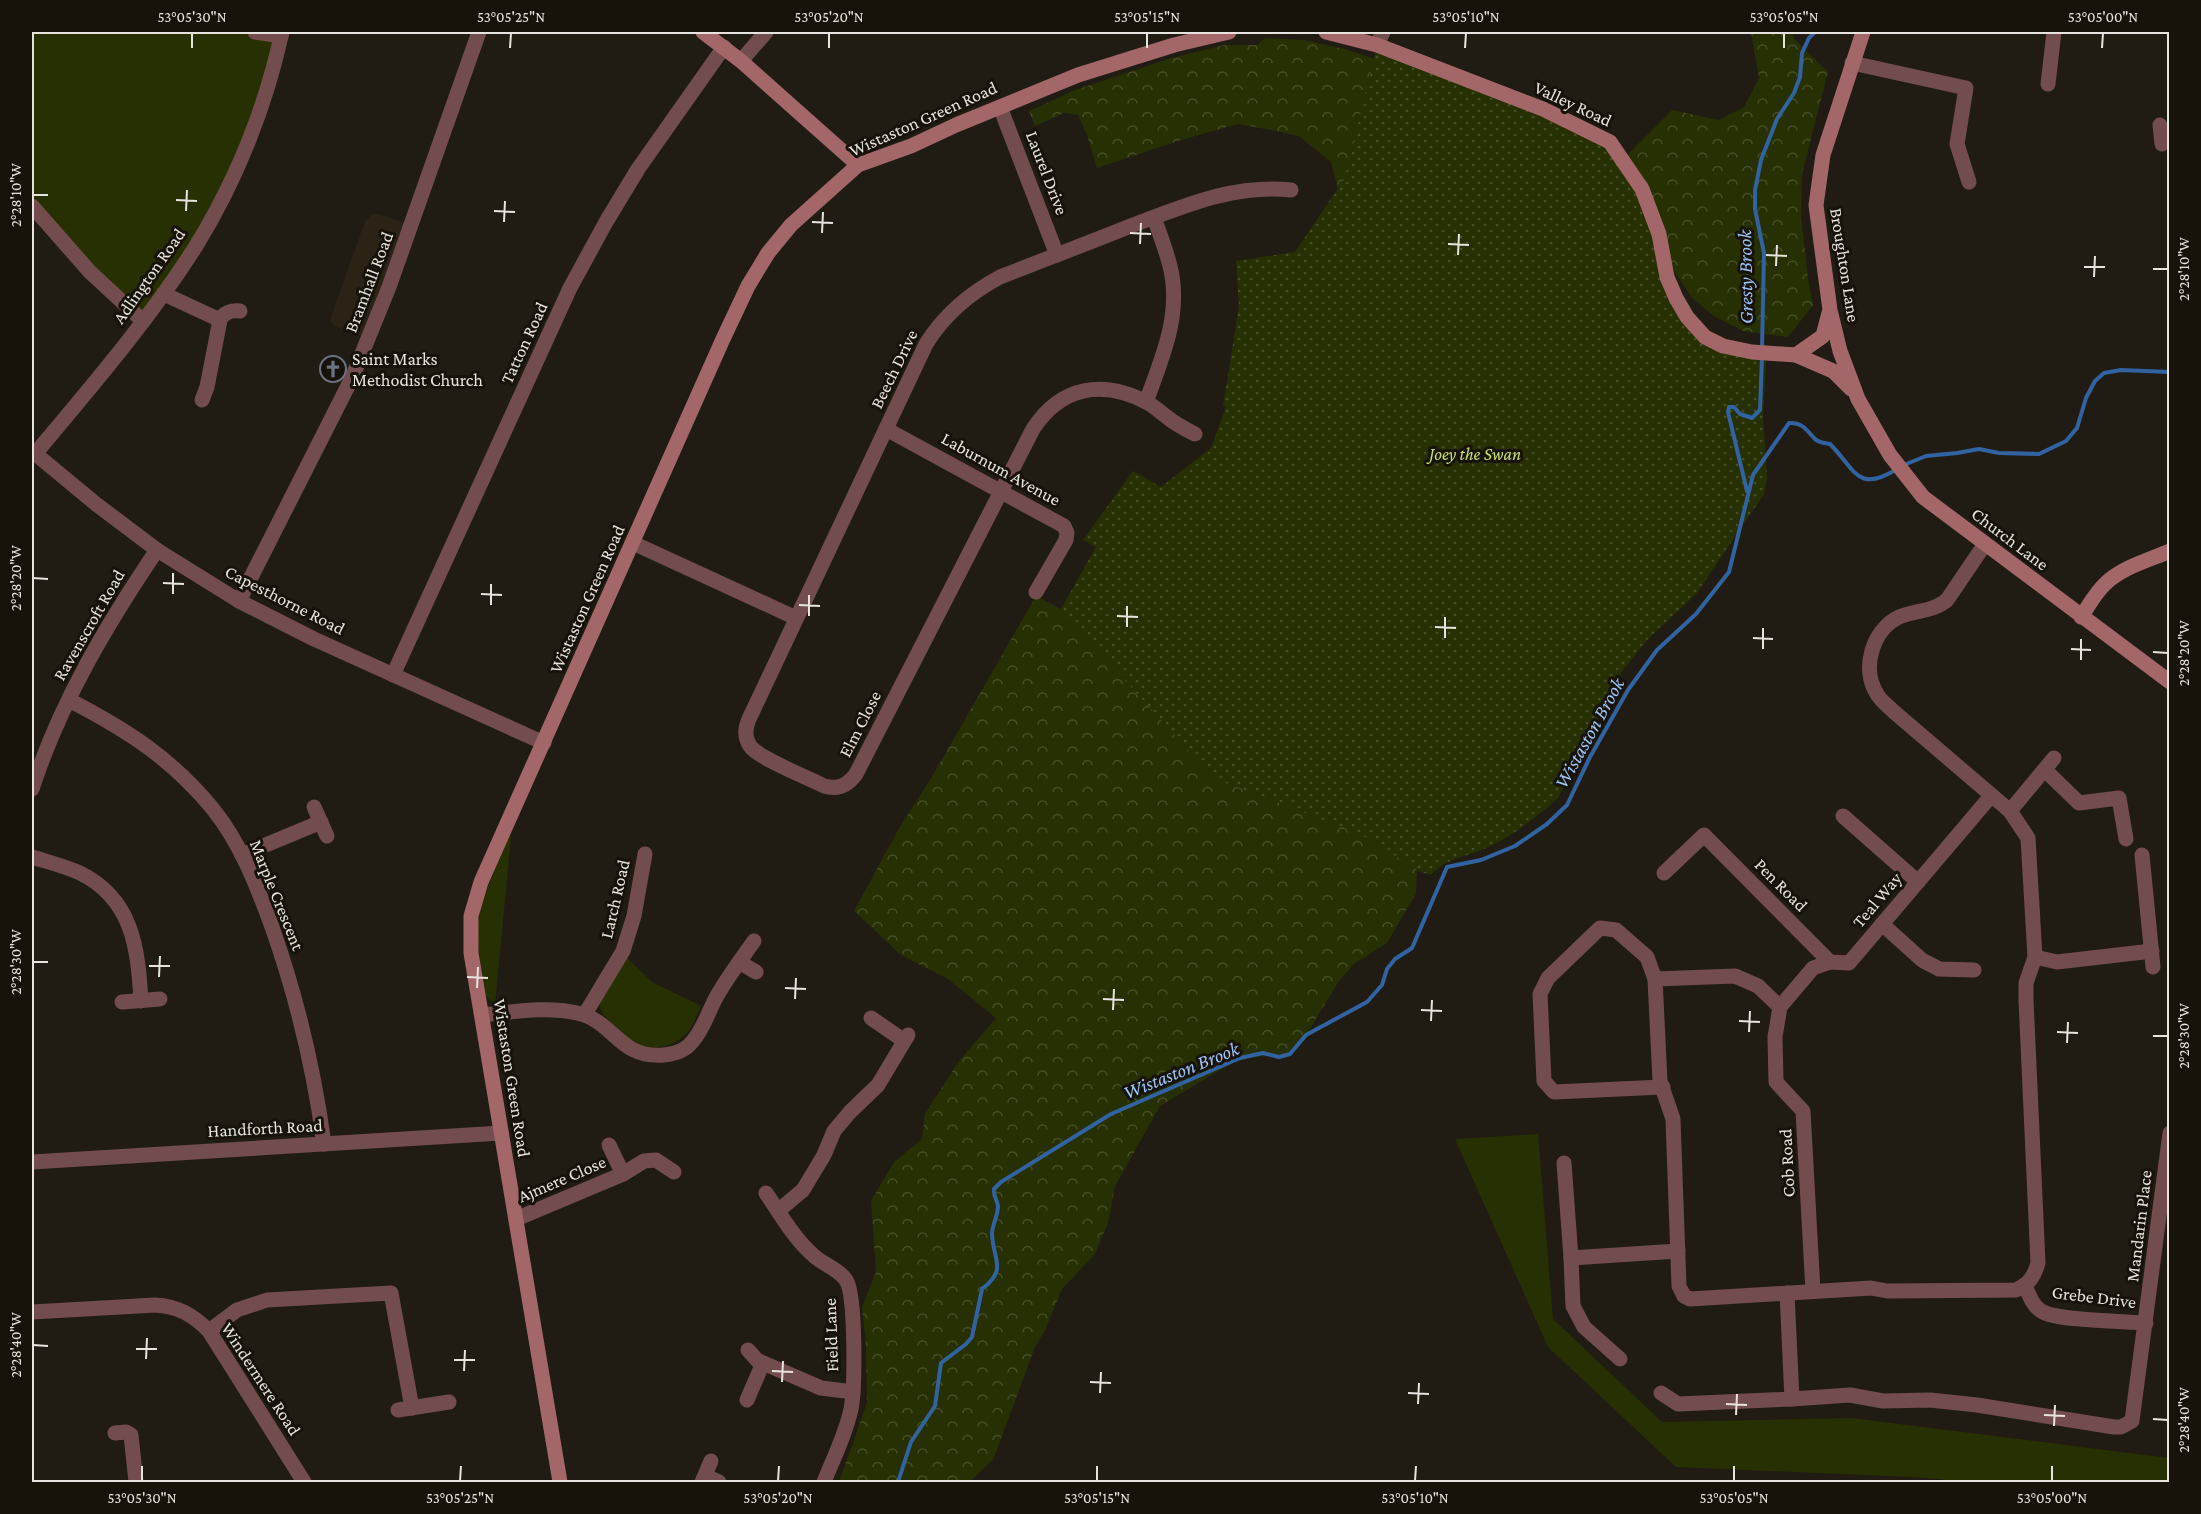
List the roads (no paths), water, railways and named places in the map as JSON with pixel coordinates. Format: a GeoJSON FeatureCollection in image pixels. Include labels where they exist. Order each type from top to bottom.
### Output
{"type":"FeatureCollection","features":[{"type":"Feature","properties":{"kind":"street"},"geometry":{"type":"LineString","coordinates":[[255,32],[281,34]]}},
{"type":"Feature","properties":{"kind":"street","name":"Bramhall Road"},"geometry":{"type":"LineString","coordinates":[[239,601],[352,378],[389,287],[479,32]]}},
{"type":"Feature","properties":{"kind":"street"},"geometry":{"type":"LineString","coordinates":[[703,32],[741,61],[858,165]]}},
{"type":"Feature","properties":{"kind":"street"},"geometry":{"type":"LineString","coordinates":[[741,61],[766,32]]}},
{"type":"Feature","properties":{"kind":"street","name":"Wistaston Green Road"},"geometry":{"type":"LineString","coordinates":[[560,1482],[470,938],[473,906],[723,339],[758,268],[791,225],[858,165],[911,146],[1000,106],[1078,75],[1174,45],[1229,32]]}},
{"type":"Feature","properties":{"kind":"street","name":"Valley Road"},"geometry":{"type":"LineString","coordinates":[[1326,32],[1380,38],[1543,109],[1610,142],[1642,189],[1659,234],[1667,277],[1686,317],[1705,337],[1723,346],[1752,352],[1796,355],[1833,371],[1858,399]]}},
{"type":"Feature","properties":{"kind":"street","name":"Broughton Lane"},"geometry":{"type":"LineString","coordinates":[[1858,399],[1840,351],[1830,310],[1817,218],[1817,191],[1828,139],[1863,32]]}},
{"type":"Feature","properties":{"kind":"street"},"geometry":{"type":"LineString","coordinates":[[2048,84],[2045,58],[2054,32]]}},
{"type":"Feature","properties":{"kind":"street","name":"Adlington Road"},"geometry":{"type":"LineString","coordinates":[[33,453],[143,321],[197,244],[237,167],[268,86],[281,34]]}},
{"type":"Feature","properties":{"kind":"street","name":"Tatton Road"},"geometry":{"type":"LineString","coordinates":[[393,675],[570,288],[638,169],[724,47]]}},
{"type":"Feature","properties":{"kind":"street"},"geometry":{"type":"LineString","coordinates":[[1852,63],[1966,88],[1957,144],[1969,182]]}},
{"type":"Feature","properties":{"kind":"street","name":"Laurel Drive"},"geometry":{"type":"LineString","coordinates":[[1000,106],[1057,255]]}},
{"type":"Feature","properties":{"kind":"street","name":"Beech Drive"},"geometry":{"type":"LineString","coordinates":[[796,618],[926,344],[943,319],[989,283],[1200,200],[1249,189],[1291,190]]}},
{"type":"Feature","properties":{"kind":"street"},"geometry":{"type":"LineString","coordinates":[[32,206],[90,272],[143,321]]}},
{"type":"Feature","properties":{"kind":"street"},"geometry":{"type":"LineString","coordinates":[[1146,402],[1167,342],[1174,309],[1170,267],[1154,218]]}},
{"type":"Feature","properties":{"kind":"street"},"geometry":{"type":"LineString","coordinates":[[164,294],[220,320]]}},
{"type":"Feature","properties":{"kind":"street"},"geometry":{"type":"LineString","coordinates":[[1796,355],[1823,336],[1830,310]]}},
{"type":"Feature","properties":{"kind":"street"},"geometry":{"type":"LineString","coordinates":[[202,400],[207,387],[222,315],[240,311]]}},
{"type":"Feature","properties":{"kind":"street"},"geometry":{"type":"LineString","coordinates":[[1001,491],[1039,419],[1049,408],[1077,391],[1100,390],[1119,393],[1146,402],[1195,434]]}},
{"type":"Feature","properties":{"kind":"street","name":"Church Lane"},"geometry":{"type":"LineString","coordinates":[[1858,399],[1890,455],[1904,476],[1923,497],[2169,682]]}},
{"type":"Feature","properties":{"kind":"street","name":"Laburnum Avenue"},"geometry":{"type":"LineString","coordinates":[[886,429],[1064,526],[1066,540],[1036,592]]}},
{"type":"Feature","properties":{"kind":"street","name":"Capesthorne Road"},"geometry":{"type":"LineString","coordinates":[[33,453],[157,550],[239,601],[314,639],[544,743]]}},
{"type":"Feature","properties":{"kind":"street","name":"Elm Close"},"geometry":{"type":"LineString","coordinates":[[796,618],[749,719],[747,739],[758,754],[824,786],[834,788],[845,785],[856,774],[1001,491]]}},
{"type":"Feature","properties":{"kind":"street"},"geometry":{"type":"LineString","coordinates":[[633,543],[796,618]]}},
{"type":"Feature","properties":{"kind":"street"},"geometry":{"type":"LineString","coordinates":[[1663,1087],[1554,1092],[1544,1081],[1540,994],[1548,978],[1600,928],[1616,930],[1647,957],[1655,979],[1660,1081],[1663,1087],[1673,1119],[1679,1286],[1684,1296],[1690,1299],[1871,1288],[1887,1291],[2016,1290],[2035,1276],[2038,1263],[2026,983],[2035,957],[2028,838],[2010,811],[1893,711],[1877,694],[1870,678],[1869,664],[1879,635],[1899,617],[1940,606],[1947,600],[1985,544]]}},
{"type":"Feature","properties":{"kind":"street","name":"Ravenscroft Road"},"geometry":{"type":"LineString","coordinates":[[32,789],[69,700],[109,624],[157,550]]}},
{"type":"Feature","properties":{"kind":"street"},"geometry":{"type":"LineString","coordinates":[[2081,617],[2099,590],[2117,574],[2169,551]]}},
{"type":"Feature","properties":{"kind":"street","name":"Marple Crescent"},"geometry":{"type":"LineString","coordinates":[[69,700],[122,728],[174,768],[213,809],[242,855],[260,894],[291,986],[314,1076],[324,1144]]}},
{"type":"Feature","properties":{"kind":"street"},"geometry":{"type":"LineString","coordinates":[[2010,811],[2049,764],[2079,803],[2119,798],[2126,839]]}},
{"type":"Feature","properties":{"kind":"street","name":"Teal Way"},"geometry":{"type":"LineString","coordinates":[[1780,1007],[1813,968],[1830,962],[1849,963],[1991,796]]}},
{"type":"Feature","properties":{"kind":"street"},"geometry":{"type":"LineString","coordinates":[[242,855],[324,829],[314,807]]}},
{"type":"Feature","properties":{"kind":"street"},"geometry":{"type":"LineString","coordinates":[[1843,816],[1918,882]]}},
{"type":"Feature","properties":{"kind":"street","name":"Pen Road"},"geometry":{"type":"LineString","coordinates":[[1664,873],[1704,835],[1830,962]]}},
{"type":"Feature","properties":{"kind":"street","name":"Larch Road"},"geometry":{"type":"LineString","coordinates":[[585,1014],[623,951],[634,916],[645,854]]}},
{"type":"Feature","properties":{"kind":"street"},"geometry":{"type":"LineString","coordinates":[[2142,855],[2153,967]]}},
{"type":"Feature","properties":{"kind":"street"},"geometry":{"type":"LineString","coordinates":[[32,857],[79,872],[112,899],[128,922],[135,942],[141,1001]]}},
{"type":"Feature","properties":{"kind":"street"},"geometry":{"type":"LineString","coordinates":[[1882,924],[1922,960],[1939,969],[1974,970]]}},
{"type":"Feature","properties":{"kind":"street"},"geometry":{"type":"LineString","coordinates":[[482,1015],[546,1010],[585,1014],[599,1022],[626,1046],[638,1053],[656,1056],[673,1054],[692,1042],[717,994],[754,941]]}},
{"type":"Feature","properties":{"kind":"street"},"geometry":{"type":"LineString","coordinates":[[2035,957],[2057,962],[2152,951]]}},
{"type":"Feature","properties":{"kind":"street"},"geometry":{"type":"LineString","coordinates":[[739,962],[756,972]]}},
{"type":"Feature","properties":{"kind":"street"},"geometry":{"type":"LineString","coordinates":[[1655,979],[1735,976],[1758,986],[1780,1007]]}},
{"type":"Feature","properties":{"kind":"street"},"geometry":{"type":"LineString","coordinates":[[122,1002],[160,999]]}},
{"type":"Feature","properties":{"kind":"street","name":"Cob Road"},"geometry":{"type":"LineString","coordinates":[[1780,1007],[1775,1037],[1776,1082],[1803,1111],[1813,1291]]}},
{"type":"Feature","properties":{"kind":"street"},"geometry":{"type":"LineString","coordinates":[[778,1211],[803,1190],[824,1155],[834,1131],[878,1085],[905,1037],[871,1018]]}},
{"type":"Feature","properties":{"kind":"street","name":"Handforth Road"},"geometry":{"type":"LineString","coordinates":[[32,1162],[501,1132]]}},
{"type":"Feature","properties":{"kind":"street","name":"Mandarin Place"},"geometry":{"type":"LineString","coordinates":[[2146,1323],[2169,1133]]}},
{"type":"Feature","properties":{"kind":"street","name":"Ajmere Close"},"geometry":{"type":"LineString","coordinates":[[609,1145],[623,1174]]}},
{"type":"Feature","properties":{"kind":"street","name":"Ajmere Close"},"geometry":{"type":"LineString","coordinates":[[516,1220],[623,1174],[651,1159],[674,1172]]}},
{"type":"Feature","properties":{"kind":"street"},"geometry":{"type":"LineString","coordinates":[[1564,1162],[1573,1306],[1584,1327],[1620,1359]]}},
{"type":"Feature","properties":{"kind":"street","name":"Field Lane"},"geometry":{"type":"LineString","coordinates":[[766,1193],[811,1254],[847,1281],[853,1337],[853,1392],[849,1417],[824,1482]]}},
{"type":"Feature","properties":{"kind":"street"},"geometry":{"type":"LineString","coordinates":[[1571,1258],[1678,1251]]}},
{"type":"Feature","properties":{"kind":"street","name":"Grebe Drive"},"geometry":{"type":"LineString","coordinates":[[1792,1399],[1850,1395],[1883,1401],[1930,1400],[1977,1405],[2114,1427],[2121,1427],[2132,1421],[2146,1323],[2057,1316],[2042,1312],[2032,1302],[2025,1285]]}},
{"type":"Feature","properties":{"kind":"street"},"geometry":{"type":"LineString","coordinates":[[209,1331],[237,1310],[267,1300],[392,1293],[405,1408],[449,1402]]}},
{"type":"Feature","properties":{"kind":"street"},"geometry":{"type":"LineString","coordinates":[[1661,1393],[1678,1404],[1792,1399],[1786,1293]]}},
{"type":"Feature","properties":{"kind":"street","name":"Windermere Road"},"geometry":{"type":"LineString","coordinates":[[32,1312],[163,1305],[188,1313],[209,1331],[304,1482]]}},
{"type":"Feature","properties":{"kind":"street"},"geometry":{"type":"LineString","coordinates":[[748,1350],[757,1360],[821,1388],[853,1392]]}},
{"type":"Feature","properties":{"kind":"street"},"geometry":{"type":"LineString","coordinates":[[747,1400],[763,1363]]}},
{"type":"Feature","properties":{"kind":"street"},"geometry":{"type":"LineString","coordinates":[[115,1433],[126,1432],[131,1435],[135,1482]]}},
{"type":"Feature","properties":{"kind":"street"},"geometry":{"type":"LineString","coordinates":[[711,1461],[704,1479],[720,1482]]}},
{"type":"Feature","properties":{"kind":"waterway","name":"Gresty Brook"},"geometry":{"type":"LineString","coordinates":[[1762,349],[1764,253],[1755,209],[1755,190],[1761,160],[1777,119],[1794,93],[1800,77],[1802,53],[1809,38],[1815,32]]}},
{"type":"Feature","properties":{"kind":"waterway","name":"Gresty Brook"},"geometry":{"type":"LineString","coordinates":[[1747,491],[1728,412],[1729,407],[1734,407],[1740,414],[1752,418],[1760,410],[1762,357]]}},
{"type":"Feature","properties":{"kind":"waterway"},"geometry":{"type":"LineString","coordinates":[[1904,465],[1926,456],[1979,449],[1999,453],[2039,454],[2066,441],[2077,428],[2086,398],[2095,381],[2104,373],[2121,370],[2170,372]]}},
{"type":"Feature","properties":{"kind":"waterway","name":"Wistaston Brook"},"geometry":{"type":"LineString","coordinates":[[898,1482],[911,1442],[935,1406],[941,1363],[972,1337],[982,1289],[995,1276],[997,1270],[992,1234],[998,1206],[994,1189],[1001,1182],[1111,1114],[1240,1058],[1263,1053],[1279,1057],[1290,1054],[1306,1035],[1367,1002],[1382,985],[1387,969],[1395,959],[1412,948],[1447,867],[1481,860],[1515,846],[1547,824],[1567,805],[1590,757],[1628,690],[1657,650],[1696,614],[1729,572],[1753,475],[1789,423],[1801,426],[1817,440],[1830,444],[1852,469],[1865,479],[1884,476],[1897,469]]}},
{"type":"Feature","properties":{"kind":"place","name":"Saint Marks Methodist Church"},"geometry":{"type":"Point","coordinates":[333,369]}},
{"type":"Feature","properties":{"kind":"park label","name":"Joey the Swan"},"geometry":{"type":"Point","coordinates":[1475,454]}}]}
